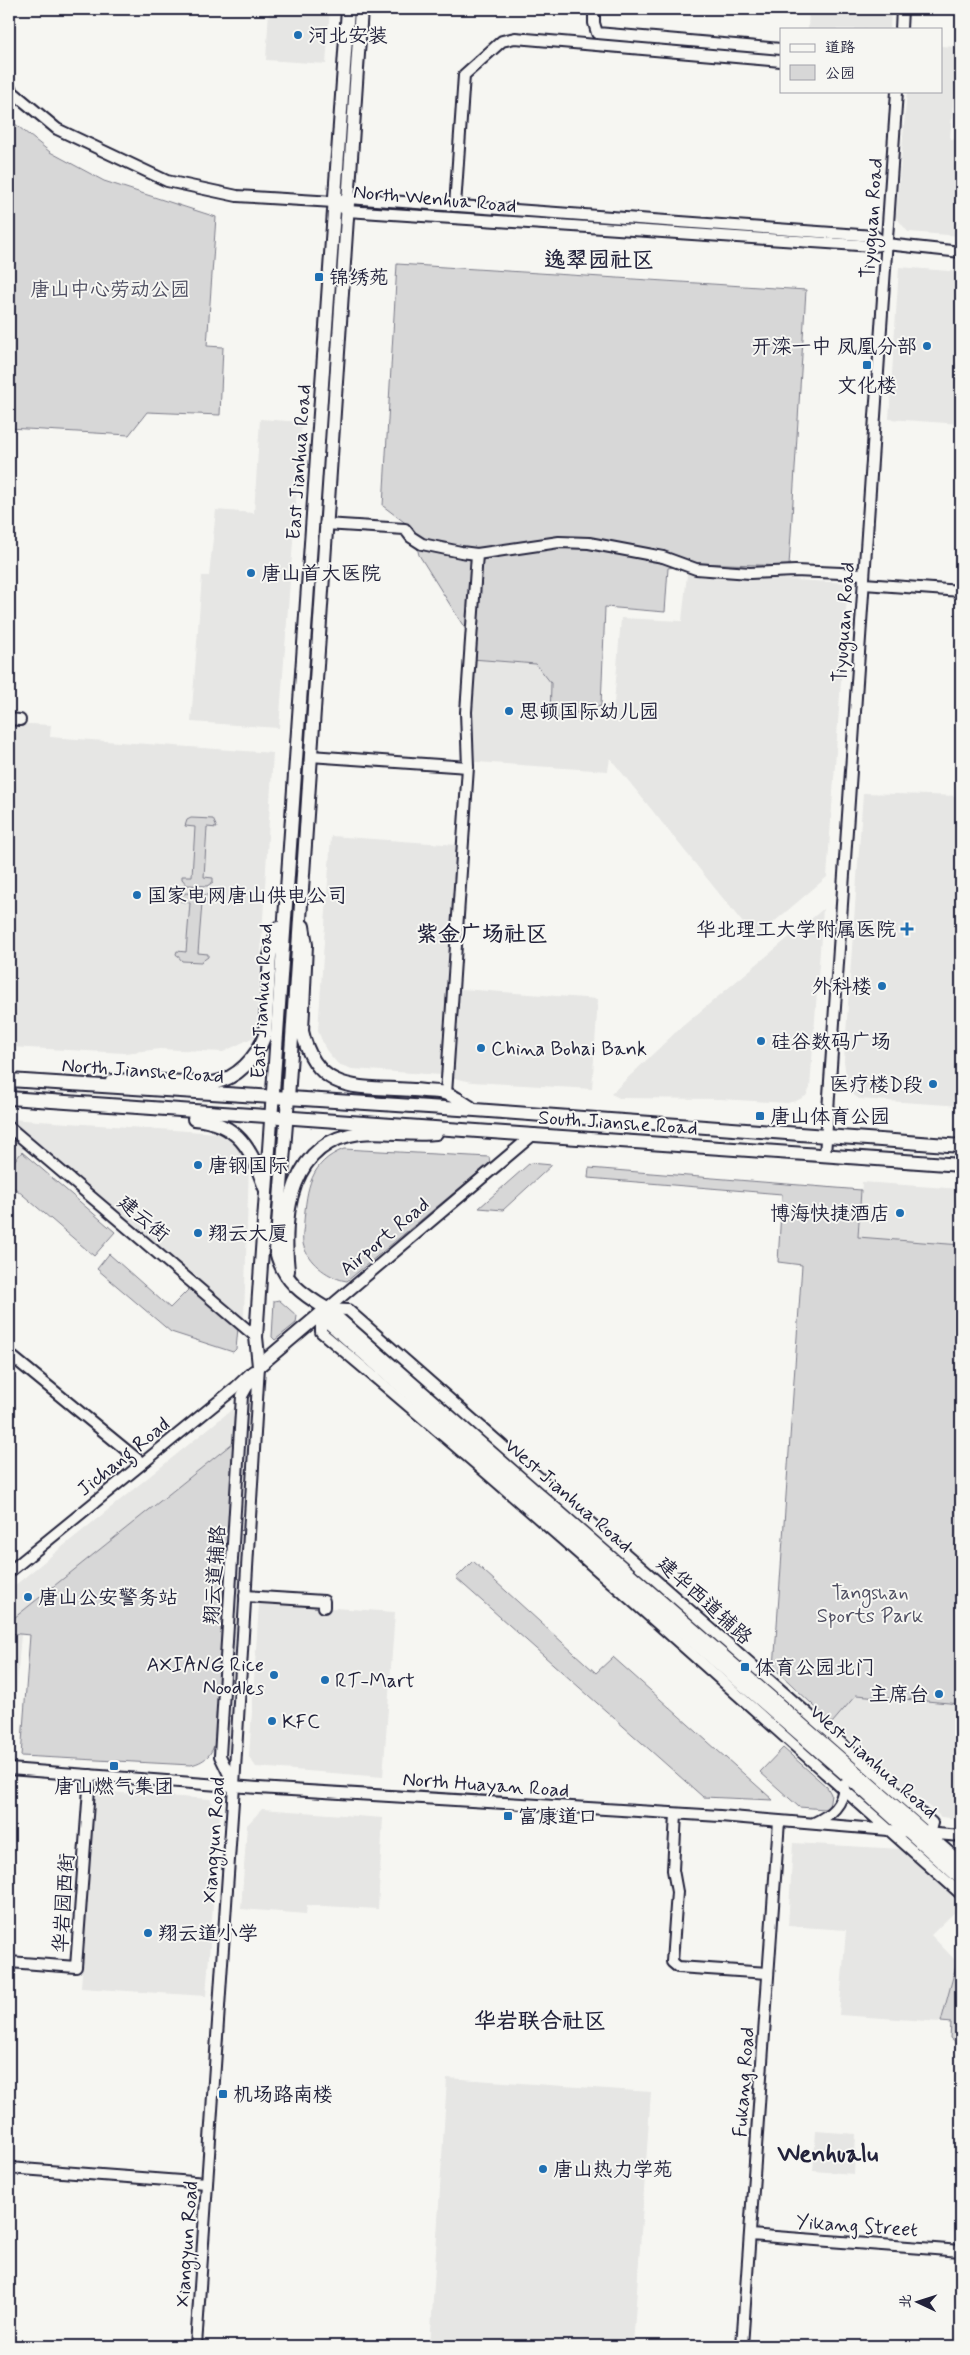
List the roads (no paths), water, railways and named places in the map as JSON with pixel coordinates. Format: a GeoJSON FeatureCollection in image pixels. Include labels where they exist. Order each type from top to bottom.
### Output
{"type":"FeatureCollection","features":[{"type":"Feature","properties":{"kind":"main road","name":"East Jianhua Road"},"geometry":{"type":"LineString","coordinates":[[274,1098],[284,904],[348,9]]}},
{"type":"Feature","properties":{"kind":"main road","name":"East Jianhua Road"},"geometry":{"type":"LineString","coordinates":[[288,1098],[299,905],[361,9]]}},
{"type":"Feature","properties":{"kind":"main road"},"geometry":{"type":"LineString","coordinates":[[70,1085],[129,1080],[213,1083],[234,1074],[245,1065],[260,1047],[265,1035],[270,956],[284,904]]}},
{"type":"Feature","properties":{"kind":"main road"},"geometry":{"type":"LineString","coordinates":[[299,905],[306,946],[302,1031],[305,1044],[322,1071],[329,1078],[346,1086],[446,1094],[475,1110]]}},
{"type":"Feature","properties":{"kind":"main road","name":"North Jianshe Road"},"geometry":{"type":"LineString","coordinates":[[9,1080],[274,1098]]}},
{"type":"Feature","properties":{"kind":"main road","name":"North Jianshe Road"},"geometry":{"type":"LineString","coordinates":[[9,1098],[272,1117]]}},
{"type":"Feature","properties":{"kind":"main road"},"geometry":{"type":"LineString","coordinates":[[259,1366],[256,1337],[274,1098]]}},
{"type":"Feature","properties":{"kind":"main road","name":"South Jianshe Road"},"geometry":{"type":"LineString","coordinates":[[274,1098],[475,1110],[961,1146]]}},
{"type":"Feature","properties":{"kind":"main road","name":"West Jianhua Road"},"geometry":{"type":"LineString","coordinates":[[288,1098],[276,1251],[289,1281],[961,1879]]}},
{"type":"Feature","properties":{"kind":"main road"},"geometry":{"type":"LineString","coordinates":[[80,1103],[140,1113],[208,1120],[225,1127],[246,1144],[254,1156],[267,1195]]}},
{"type":"Feature","properties":{"kind":"main road","name":"South Jianshe Road"},"geometry":{"type":"LineString","coordinates":[[272,1117],[286,1116],[961,1165]]}},
{"type":"Feature","properties":{"kind":"main road"},"geometry":{"type":"LineString","coordinates":[[289,1281],[285,1250],[289,1204],[300,1172],[316,1152],[332,1141],[362,1132],[416,1136],[469,1130]]}},
{"type":"Feature","properties":{"kind":"main road"},"geometry":{"type":"LineString","coordinates":[[302,1331],[312,1318],[312,1300]]}},
{"type":"Feature","properties":{"kind":"main road","name":"West Jianhua Road"},"geometry":{"type":"LineString","coordinates":[[324,1312],[929,1834],[961,1864]]}},
{"type":"Feature","properties":{"kind":"main road","name":"Airport Road"},"geometry":{"type":"LineString","coordinates":[[259,1366],[324,1312]]}},
{"type":"Feature","properties":{"kind":"main road"},"geometry":{"type":"LineString","coordinates":[[256,1337],[267,1348],[276,1351]]}},
{"type":"Feature","properties":{"kind":"street"},"geometry":{"type":"LineString","coordinates":[[594,9],[594,23],[597,33],[780,49]]}},
{"type":"Feature","properties":{"kind":"street"},"geometry":{"type":"LineString","coordinates":[[901,28],[902,9]]}},
{"type":"Feature","properties":{"kind":"street"},"geometry":{"type":"LineString","coordinates":[[454,206],[464,76],[502,41],[515,38],[780,61]]}},
{"type":"Feature","properties":{"kind":"street","name":"North Wenhua Road"},"geometry":{"type":"LineString","coordinates":[[9,89],[58,129],[167,181],[237,196],[334,202],[348,205],[874,246],[886,244],[961,252]]}},
{"type":"Feature","properties":{"kind":"street","name":"Tiyuguan Road"},"geometry":{"type":"LineString","coordinates":[[824,1155],[897,92]]}},
{"type":"Feature","properties":{"kind":"street","name":"North Wenhua Road"},"geometry":{"type":"LineString","coordinates":[[348,205],[454,206],[874,236],[886,244]]}},
{"type":"Feature","properties":{"kind":"street"},"geometry":{"type":"LineString","coordinates":[[325,524],[405,528],[411,537],[422,544],[478,554],[538,544],[589,543],[663,557],[696,569],[750,573],[795,571],[961,591]]}},
{"type":"Feature","properties":{"kind":"street"},"geometry":{"type":"LineString","coordinates":[[446,1094],[468,767],[466,712],[478,554]]}},
{"type":"Feature","properties":{"kind":"street"},"geometry":{"type":"LineString","coordinates":[[9,719],[20,720]]}},
{"type":"Feature","properties":{"kind":"street"},"geometry":{"type":"LineString","coordinates":[[310,756],[468,767]]}},
{"type":"Feature","properties":{"kind":"street","name":"建云街"},"geometry":{"type":"LineString","coordinates":[[9,1127],[256,1337]]}},
{"type":"Feature","properties":{"kind":"street","name":"Airport Road"},"geometry":{"type":"LineString","coordinates":[[324,1312],[534,1134]]}},
{"type":"Feature","properties":{"kind":"street"},"geometry":{"type":"LineString","coordinates":[[324,1312],[321,1332],[418,1413],[844,1788],[888,1830],[961,1894]]}},
{"type":"Feature","properties":{"kind":"street"},"geometry":{"type":"LineString","coordinates":[[9,1354],[142,1463]]}},
{"type":"Feature","properties":{"kind":"street","name":"Jichang Road"},"geometry":{"type":"LineString","coordinates":[[9,1572],[235,1388],[259,1366]]}},
{"type":"Feature","properties":{"kind":"street","name":"Xiangyun Road"},"geometry":{"type":"LineString","coordinates":[[196,2346],[234,1786],[259,1366]]}},
{"type":"Feature","properties":{"kind":"street","name":"翔云道辅路"},"geometry":{"type":"LineString","coordinates":[[234,1786],[220,1756],[242,1396],[259,1366]]}},
{"type":"Feature","properties":{"kind":"street"},"geometry":{"type":"LineString","coordinates":[[245,1596],[324,1601],[324,1607]]}},
{"type":"Feature","properties":{"kind":"street","name":"North Huayan Road"},"geometry":{"type":"LineString","coordinates":[[9,1769],[234,1786],[779,1821],[961,1836]]}},
{"type":"Feature","properties":{"kind":"street"},"geometry":{"type":"LineString","coordinates":[[813,1824],[830,1816],[841,1801],[844,1788],[844,1773]]}},
{"type":"Feature","properties":{"kind":"street","name":"华岩园西街"},"geometry":{"type":"LineString","coordinates":[[9,1962],[76,1967],[90,1775]]}},
{"type":"Feature","properties":{"kind":"street"},"geometry":{"type":"LineString","coordinates":[[676,1814],[673,1870],[677,1892],[672,1962],[678,1967],[768,1973]]}},
{"type":"Feature","properties":{"kind":"street","name":"Fukang Road"},"geometry":{"type":"LineString","coordinates":[[742,2346],[779,1821]]}},
{"type":"Feature","properties":{"kind":"street"},"geometry":{"type":"LineString","coordinates":[[9,2168],[207,2183]]}},
{"type":"Feature","properties":{"kind":"street","name":"Yikang Street"},"geometry":{"type":"LineString","coordinates":[[750,2235],[961,2251]]}},
{"type":"Feature","properties":{"kind":"place","name":"河北安装"},"geometry":{"type":"Point","coordinates":[298,35]}},
{"type":"Feature","properties":{"kind":"place","name":"锦绣苑"},"geometry":{"type":"Point","coordinates":[319,277]}},
{"type":"Feature","properties":{"kind":"place","name":"开滦一中 凤凰分部"},"geometry":{"type":"Point","coordinates":[927,346]}},
{"type":"Feature","properties":{"kind":"place","name":"文化楼"},"geometry":{"type":"Point","coordinates":[867,365]}},
{"type":"Feature","properties":{"kind":"place","name":"唐山首大医院"},"geometry":{"type":"Point","coordinates":[251,573]}},
{"type":"Feature","properties":{"kind":"place","name":"思顿国际幼儿园"},"geometry":{"type":"Point","coordinates":[509,711]}},
{"type":"Feature","properties":{"kind":"place","name":"国家电网唐山供电公司"},"geometry":{"type":"Point","coordinates":[137,895]}},
{"type":"Feature","properties":{"kind":"place","name":"华北理工大学附属医院"},"geometry":{"type":"Point","coordinates":[907,929]}},
{"type":"Feature","properties":{"kind":"place","name":"外科楼"},"geometry":{"type":"Point","coordinates":[882,986]}},
{"type":"Feature","properties":{"kind":"place","name":"硅谷数码广场"},"geometry":{"type":"Point","coordinates":[761,1041]}},
{"type":"Feature","properties":{"kind":"place","name":"China Bohai Bank"},"geometry":{"type":"Point","coordinates":[481,1048]}},
{"type":"Feature","properties":{"kind":"place","name":"医疗楼D段"},"geometry":{"type":"Point","coordinates":[933,1084]}},
{"type":"Feature","properties":{"kind":"place","name":"唐山体育公园"},"geometry":{"type":"Point","coordinates":[760,1116]}},
{"type":"Feature","properties":{"kind":"place","name":"唐钢国际"},"geometry":{"type":"Point","coordinates":[198,1165]}},
{"type":"Feature","properties":{"kind":"place","name":"博海快捷酒店"},"geometry":{"type":"Point","coordinates":[900,1213]}},
{"type":"Feature","properties":{"kind":"place","name":"翔云大厦"},"geometry":{"type":"Point","coordinates":[198,1233]}},
{"type":"Feature","properties":{"kind":"place","name":"唐山公安警务站"},"geometry":{"type":"Point","coordinates":[28,1597]}},
{"type":"Feature","properties":{"kind":"place","name":"体育公园北门"},"geometry":{"type":"Point","coordinates":[745,1667]}},
{"type":"Feature","properties":{"kind":"place","name":"AXIANG Rice Noodles"},"geometry":{"type":"Point","coordinates":[274,1675]}},
{"type":"Feature","properties":{"kind":"place","name":"RT-Mart"},"geometry":{"type":"Point","coordinates":[325,1680]}},
{"type":"Feature","properties":{"kind":"place","name":"主席台"},"geometry":{"type":"Point","coordinates":[939,1694]}},
{"type":"Feature","properties":{"kind":"place","name":"KFC"},"geometry":{"type":"Point","coordinates":[272,1721]}},
{"type":"Feature","properties":{"kind":"place","name":"唐山燃气集团"},"geometry":{"type":"Point","coordinates":[114,1766]}},
{"type":"Feature","properties":{"kind":"place","name":"富康道口"},"geometry":{"type":"Point","coordinates":[508,1816]}},
{"type":"Feature","properties":{"kind":"place","name":"翔云道小学"},"geometry":{"type":"Point","coordinates":[148,1933]}},
{"type":"Feature","properties":{"kind":"place","name":"机场路南楼"},"geometry":{"type":"Point","coordinates":[223,2094]}},
{"type":"Feature","properties":{"kind":"place","name":"唐山热力学苑"},"geometry":{"type":"Point","coordinates":[543,2169]}},
{"type":"Feature","properties":{"kind":"district","name":"逸翠园社区"},"geometry":{"type":"Point","coordinates":[599,259]}},
{"type":"Feature","properties":{"kind":"district","name":"紫金广场社区"},"geometry":{"type":"Point","coordinates":[482,933]}},
{"type":"Feature","properties":{"kind":"district","name":"华岩联合社区"},"geometry":{"type":"Point","coordinates":[540,2020]}},
{"type":"Feature","properties":{"kind":"district","name":"Wenhualu"},"geometry":{"type":"Point","coordinates":[828,2152]}},
{"type":"Feature","properties":{"kind":"park label","name":"唐山中心劳动公园"},"geometry":{"type":"Point","coordinates":[110,289]}},
{"type":"Feature","properties":{"kind":"park label","name":"Tangshan Sports Park"},"geometry":{"type":"Point","coordinates":[870,1604]}}]}
